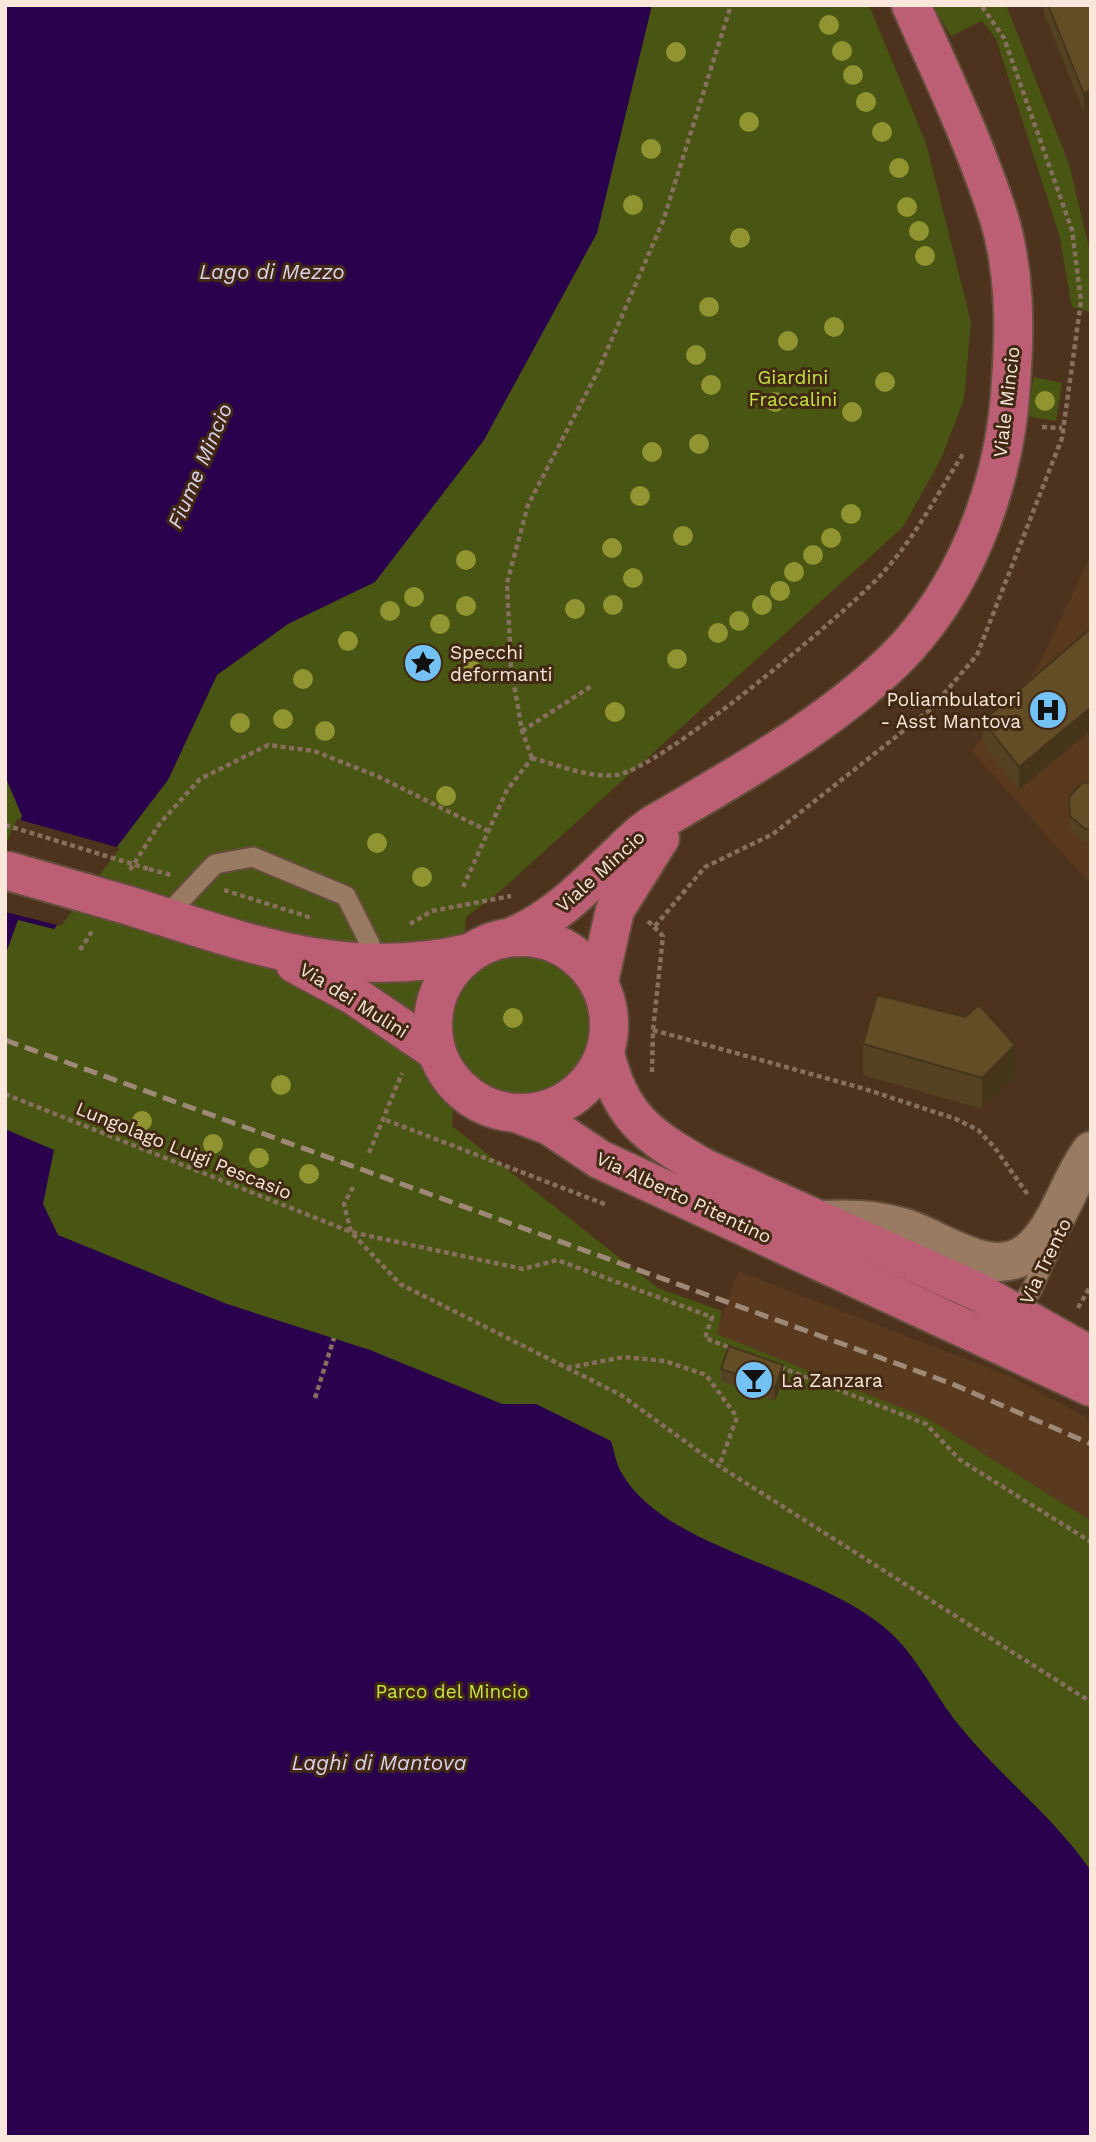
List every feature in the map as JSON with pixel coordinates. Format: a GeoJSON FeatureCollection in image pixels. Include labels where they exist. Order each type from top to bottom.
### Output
{"type":"FeatureCollection","features":[{"type":"Feature","properties":{"kind":"main road","name":"Viale Mincio"},"geometry":{"type":"LineString","coordinates":[[514,936],[548,918],[637,837],[810,726],[861,689],[905,649],[942,600],[969,551],[988,503],[1003,451],[1011,396],[1014,343],[1007,258],[999,219],[979,166],[911,5]]}},
{"type":"Feature","properties":{"kind":"main road","name":"Viale Mincio"},"geometry":{"type":"LineString","coordinates":[[599,981],[609,929],[619,902],[646,857],[687,806]]}},
{"type":"Feature","properties":{"kind":"main road","name":"Via dei Mulini"},"geometry":{"type":"LineString","coordinates":[[5,870],[125,893],[165,917],[272,951],[353,995],[436,1051]]}},
{"type":"Feature","properties":{"kind":"main road","name":"Via dei Mulini"},"geometry":{"type":"LineString","coordinates":[[514,936],[555,942],[574,953],[599,981],[609,1018],[605,1053],[590,1080],[565,1102],[537,1112],[495,1110],[472,1100],[456,1086],[436,1051],[432,1035],[438,992],[450,971],[469,953],[484,944],[514,936]]}},
{"type":"Feature","properties":{"kind":"main road","name":"Via dei Mulini"},"geometry":{"type":"LineString","coordinates":[[272,951],[365,946],[426,963],[469,953]]}},
{"type":"Feature","properties":{"kind":"main road","name":"Via Alberto Pitentino"},"geometry":{"type":"LineString","coordinates":[[605,1053],[613,1087],[634,1119],[675,1152],[978,1292],[1091,1356]]}},
{"type":"Feature","properties":{"kind":"main road","name":"Via Alberto Pitentino"},"geometry":{"type":"LineString","coordinates":[[516,1113],[550,1126],[599,1159],[1091,1387]]}},
{"type":"Feature","properties":{"kind":"street","name":"Via Trento"},"geometry":{"type":"LineString","coordinates":[[1012,1261],[1035,1246],[1076,1194],[1091,1151]]}},
{"type":"Feature","properties":{"kind":"street","name":"Via Alberto Pitentino"},"geometry":{"type":"LineString","coordinates":[[821,1220],[864,1219],[891,1224],[982,1261],[1012,1261]]}},
{"type":"Feature","properties":{"kind":"lane"},"geometry":{"type":"LineString","coordinates":[[165,917],[215,864],[253,856],[346,896],[365,946]]}},
{"type":"Feature","properties":{"kind":"lane","name":"Via Trento"},"geometry":{"type":"LineString","coordinates":[[1018,1315],[1076,1194]]}},
{"type":"Feature","properties":{"kind":"lane","name":"Via Alberto Pitentino"},"geometry":{"type":"LineString","coordinates":[[854,1276],[872,1273],[890,1275],[997,1324],[1018,1315]]}},
{"type":"Feature","properties":{"kind":"path"},"geometry":{"type":"LineString","coordinates":[[532,758],[522,731],[511,667],[507,583],[528,505],[599,369],[663,221],[731,5]]}},
{"type":"Feature","properties":{"kind":"path"},"geometry":{"type":"LineString","coordinates":[[532,758],[577,771],[617,775],[671,749],[748,689],[879,577],[926,519],[964,452]]}},
{"type":"Feature","properties":{"kind":"path"},"geometry":{"type":"LineString","coordinates":[[522,731],[593,685]]}},
{"type":"Feature","properties":{"kind":"path"},"geometry":{"type":"LineString","coordinates":[[125,893],[159,823],[200,779],[268,745],[314,751],[377,776],[488,831]]}},
{"type":"Feature","properties":{"kind":"path"},"geometry":{"type":"LineString","coordinates":[[463,887],[507,790],[532,758]]}},
{"type":"Feature","properties":{"kind":"path"},"geometry":{"type":"LineString","coordinates":[[5,825],[326,922],[365,946],[404,928],[432,911],[523,892]]}},
{"type":"Feature","properties":{"kind":"path"},"geometry":{"type":"LineString","coordinates":[[655,926],[705,867]]}},
{"type":"Feature","properties":{"kind":"path"},"geometry":{"type":"LineString","coordinates":[[642,919],[655,926],[663,936],[653,1030],[651,1069],[654,1079]]}},
{"type":"Feature","properties":{"kind":"path"},"geometry":{"type":"LineString","coordinates":[[80,950],[94,927]]}},
{"type":"Feature","properties":{"kind":"path"},"geometry":{"type":"LineString","coordinates":[[653,1030],[865,1089],[956,1119],[978,1130],[995,1148],[1033,1203],[1076,1194]]}},
{"type":"Feature","properties":{"kind":"path"},"geometry":{"type":"LineString","coordinates":[[369,1153],[386,1120],[402,1073]]}},
{"type":"Feature","properties":{"kind":"path","name":"Lungolago Luigi Pescasio"},"geometry":{"type":"LineString","coordinates":[[5,1094],[351,1232],[523,1269],[557,1260],[712,1317],[705,1338],[744,1353]]}},
{"type":"Feature","properties":{"kind":"path"},"geometry":{"type":"LineString","coordinates":[[386,1120],[611,1207]]}},
{"type":"Feature","properties":{"kind":"path"},"geometry":{"type":"LineString","coordinates":[[353,1186],[344,1204],[351,1232],[400,1284],[621,1395],[719,1466],[1091,1702]]}},
{"type":"Feature","properties":{"kind":"path"},"geometry":{"type":"LineString","coordinates":[[315,1398],[334,1338]]}},
{"type":"Feature","properties":{"kind":"path"},"geometry":{"type":"LineString","coordinates":[[567,1368],[624,1357],[665,1361],[706,1375],[737,1417],[719,1466]]}},
{"type":"Feature","properties":{"kind":"path"},"geometry":{"type":"LineString","coordinates":[[770,1363],[926,1424],[960,1460],[1091,1542]]}},
{"type":"Feature","properties":{"kind":"shaded area","name":"Poliambulatori - Asst Mantova"},"geometry":{"type":"Polygon","coordinates":[[[1091,555],[1091,885],[972,751],[1037,669],[1091,555]]]}},
{"type":"Feature","properties":{"kind":"shaded area"},"geometry":{"type":"Polygon","coordinates":[[[738,1271],[1009,1376],[1091,1420],[1091,1521],[927,1418],[716,1334],[738,1271]]]}},
{"type":"Feature","properties":{"kind":"green space","name":"Parco del Mincio"},"geometry":{"type":"Polygon","coordinates":[[[5,5],[869,5],[926,143],[971,322],[964,399],[941,459],[903,527],[498,893],[466,917],[461,985],[487,963],[515,955],[542,958],[565,970],[583,989],[592,1013],[591,1040],[577,1068],[566,1079],[552,1088],[530,1095],[512,1096],[484,1086],[469,1073],[457,1057],[452,1126],[658,1288],[722,1311],[717,1334],[927,1418],[1091,1521],[1091,2137],[5,2137],[5,5]]]}},
{"type":"Feature","properties":{"kind":"green space"},"geometry":{"type":"Polygon","coordinates":[[[932,5],[1006,5],[1069,164],[1091,256],[1091,312],[1072,307],[1059,234],[996,39],[982,21],[951,36],[932,5]]]}},
{"type":"Feature","properties":{"kind":"green space"},"geometry":{"type":"Polygon","coordinates":[[[1034,377],[1062,383],[1056,421],[1027,416],[1034,377]]]}},
{"type":"Feature","properties":{"kind":"water","name":"Lago di Mezzo"},"geometry":{"type":"Polygon","coordinates":[[[5,5],[652,5],[597,233],[484,440],[375,582],[288,624],[217,675],[168,780],[54,929],[18,920],[5,956],[5,855],[22,816],[5,776],[5,5]]]}},
{"type":"Feature","properties":{"kind":"water","name":"Laghi di Mantova"},"geometry":{"type":"Polygon","coordinates":[[[5,1129],[54,1150],[43,1204],[58,1235],[227,1304],[370,1350],[502,1404],[536,1404],[611,1441],[621,1472],[643,1499],[673,1522],[709,1541],[828,1593],[864,1612],[894,1636],[913,1658],[963,1730],[1045,1816],[1091,1871],[1091,2137],[5,2137],[5,1129]]]}},
{"type":"Feature","properties":{"kind":"pier"},"geometry":{"type":"Polygon","coordinates":[[[17,819],[120,848],[61,926],[5,912],[5,846],[17,819]]]}},
{"type":"Feature","properties":{"kind":"building"},"geometry":{"type":"Polygon","coordinates":[[[1048,5],[1091,5],[1091,89],[1084,94],[1048,5]]]}},
{"type":"Feature","properties":{"kind":"building"},"geometry":{"type":"Polygon","coordinates":[[[1091,628],[1091,707],[1019,767],[983,721],[1091,628]]]}},
{"type":"Feature","properties":{"kind":"building"},"geometry":{"type":"Polygon","coordinates":[[[1091,782],[1091,829],[1085,829],[1070,816],[1069,797],[1082,783],[1091,782]]]}},
{"type":"Feature","properties":{"kind":"building"},"geometry":{"type":"Polygon","coordinates":[[[877,995],[965,1017],[979,1005],[1015,1045],[982,1078],[863,1044],[877,995]]]}},
{"type":"Feature","properties":{"kind":"building"},"geometry":{"type":"Polygon","coordinates":[[[729,1346],[783,1365],[775,1388],[721,1369],[729,1346]]]}},
{"type":"Feature","properties":{"kind":"railway"},"geometry":{"type":"LineString","coordinates":[[5,1040],[950,1383],[1091,1444]]}},
{"type":"Feature","properties":{"kind":"place","name":"Specchi deformanti"},"geometry":{"type":"Point","coordinates":[423,663]}},
{"type":"Feature","properties":{"kind":"place","name":"Poliambulatori - Asst Mantova"},"geometry":{"type":"Point","coordinates":[1048,710]}},
{"type":"Feature","properties":{"kind":"place","name":"La Zanzara"},"geometry":{"type":"Point","coordinates":[754,1380]}},
{"type":"Feature","properties":{"kind":"park label","name":"Giardini Fraccalini"},"geometry":{"type":"Point","coordinates":[793,388]}},
{"type":"Feature","properties":{"kind":"water label","name":"Fiume Mincio"},"geometry":{"type":"Point","coordinates":[200,466]}}]}
